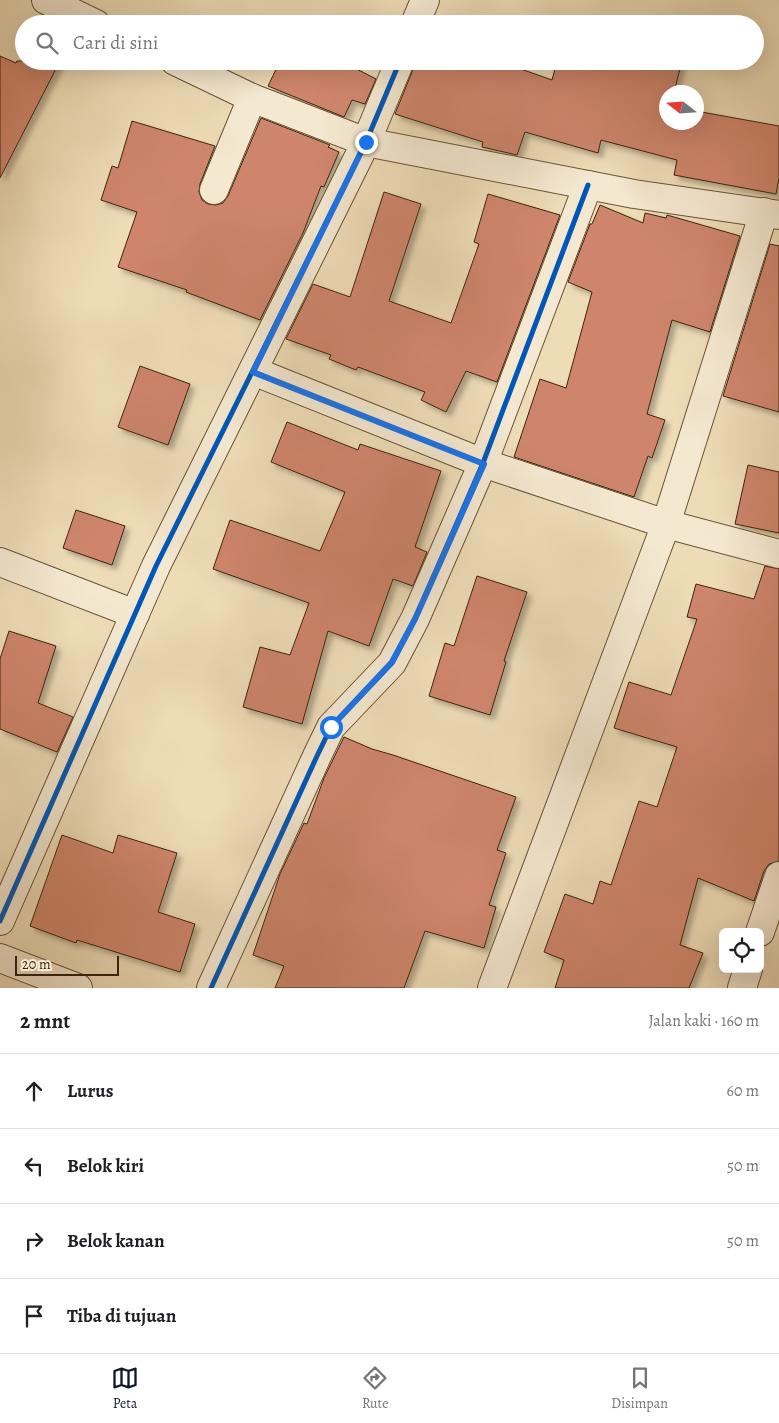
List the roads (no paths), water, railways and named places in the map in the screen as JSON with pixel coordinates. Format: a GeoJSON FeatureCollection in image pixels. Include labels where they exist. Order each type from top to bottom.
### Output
{"type":"FeatureCollection","features":[{"type":"Feature","properties":{"kind":"street"},"geometry":{"type":"LineString","coordinates":[[46,0],[77,15]]}},
{"type":"Feature","properties":{"kind":"street"},"geometry":{"type":"LineString","coordinates":[[419,15],[425,0]]}},
{"type":"Feature","properties":{"kind":"street"},"geometry":{"type":"LineString","coordinates":[[194,70],[252,98],[366,142],[634,194],[771,214],[666,524],[492,988]]}},
{"type":"Feature","properties":{"kind":"street"},"geometry":{"type":"LineString","coordinates":[[0,921],[156,566],[366,142],[396,70]]}},
{"type":"Feature","properties":{"kind":"street"},"geometry":{"type":"LineString","coordinates":[[214,190],[252,98]]}},
{"type":"Feature","properties":{"kind":"street"},"geometry":{"type":"LineString","coordinates":[[211,988],[312,764],[331,727],[392,662],[415,619],[484,464],[588,184]]}},
{"type":"Feature","properties":{"kind":"street"},"geometry":{"type":"LineString","coordinates":[[253,372],[484,464],[666,524],[779,554]]}},
{"type":"Feature","properties":{"kind":"street"},"geometry":{"type":"LineString","coordinates":[[0,562],[135,614]]}},
{"type":"Feature","properties":{"kind":"street"},"geometry":{"type":"LineString","coordinates":[[761,928],[779,876]]}},
{"type":"Feature","properties":{"kind":"street"},"geometry":{"type":"LineString","coordinates":[[0,958],[78,988]]}},
{"type":"Feature","properties":{"kind":"street"},"geometry":{"type":"LineString","coordinates":[[742,988],[747,973]]}}]}
